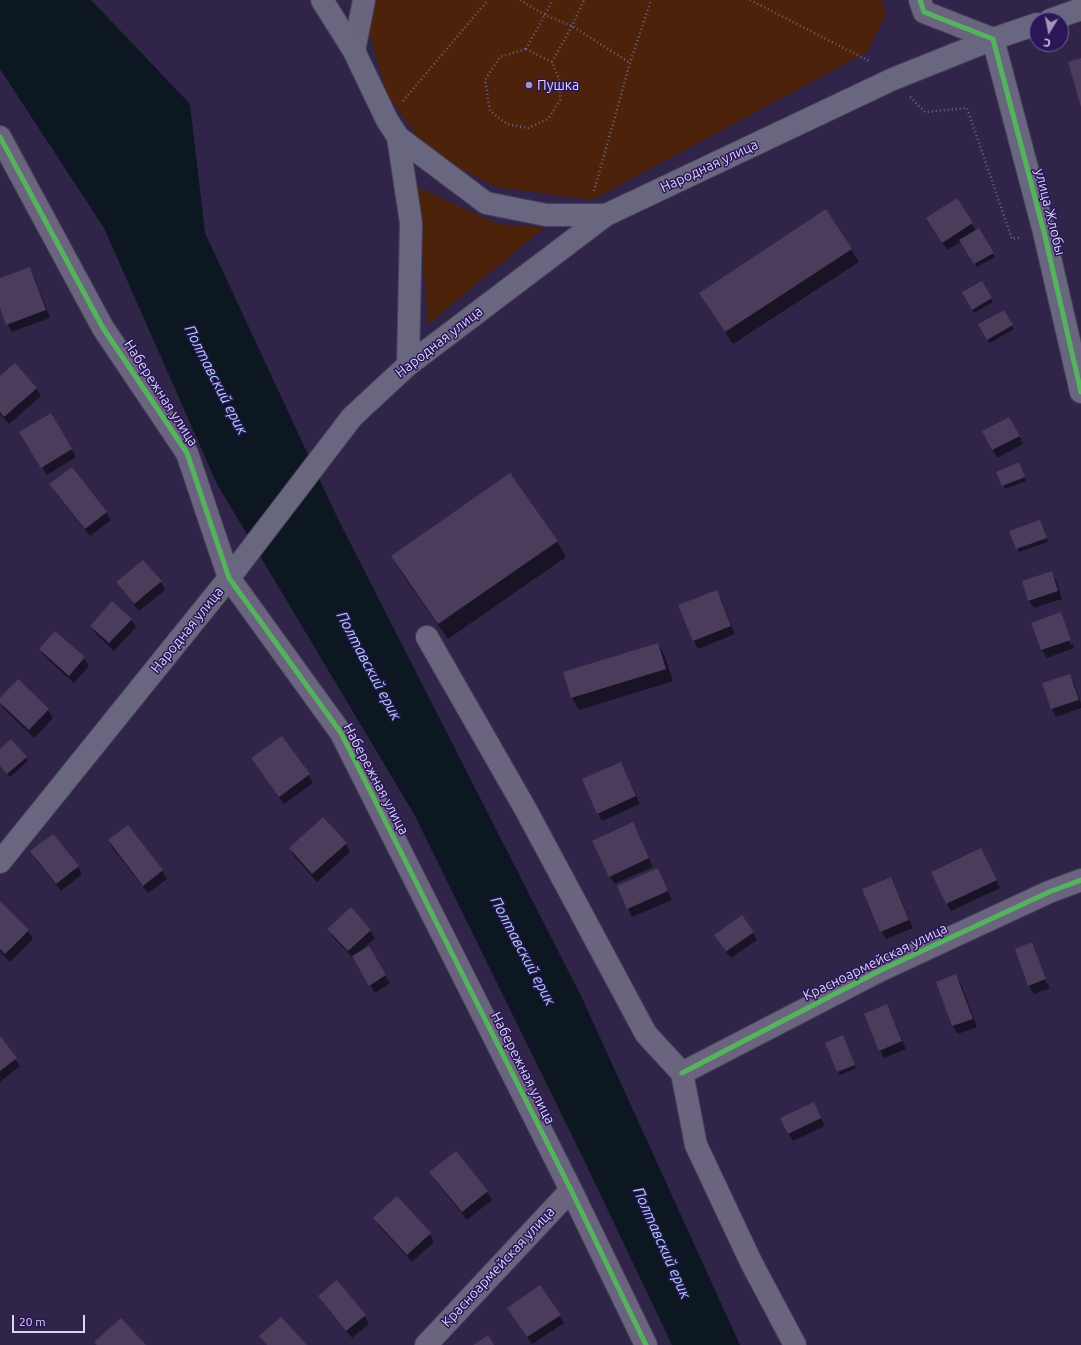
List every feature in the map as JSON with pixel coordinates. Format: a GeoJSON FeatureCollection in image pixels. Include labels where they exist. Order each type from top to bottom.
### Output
{"type":"FeatureCollection","features":[{"type":"Feature","properties":{"kind":"main road"},"geometry":{"type":"LineString","coordinates":[[322,0],[354,51],[392,128],[412,223],[408,364]]}},
{"type":"Feature","properties":{"kind":"main road"},"geometry":{"type":"LineString","coordinates":[[1069,13],[1081,9]]}},
{"type":"Feature","properties":{"kind":"main road","name":"Народная улица"},"geometry":{"type":"LineString","coordinates":[[0,862],[228,578],[352,416],[408,364],[606,215],[893,79],[993,39],[1029,27]]}},
{"type":"Feature","properties":{"kind":"main road","name":"улица Жлобы"},"geometry":{"type":"LineString","coordinates":[[993,39],[1044,232],[1081,392]]}},
{"type":"Feature","properties":{"kind":"main road"},"geometry":{"type":"LineString","coordinates":[[392,128],[486,204],[546,215],[606,215]]}},
{"type":"Feature","properties":{"kind":"street"},"geometry":{"type":"LineString","coordinates":[[354,51],[364,0]]}},
{"type":"Feature","properties":{"kind":"street"},"geometry":{"type":"LineString","coordinates":[[920,0],[924,12],[993,39]]}},
{"type":"Feature","properties":{"kind":"street","name":"Набережная улица"},"geometry":{"type":"LineString","coordinates":[[0,137],[103,328],[187,453],[228,578],[341,733],[571,1190],[646,1345]]}},
{"type":"Feature","properties":{"kind":"street"},"geometry":{"type":"LineString","coordinates":[[427,637],[526,810],[646,1034],[682,1073],[696,1145],[751,1262],[795,1345]]}},
{"type":"Feature","properties":{"kind":"street","name":"Красноармейская улица"},"geometry":{"type":"LineString","coordinates":[[682,1073],[881,970],[1048,892],[1081,880]]}},
{"type":"Feature","properties":{"kind":"street","name":"Красноармейская улица"},"geometry":{"type":"LineString","coordinates":[[426,1345],[571,1190]]}},
{"type":"Feature","properties":{"kind":"path"},"geometry":{"type":"LineString","coordinates":[[392,128],[488,0]]}},
{"type":"Feature","properties":{"kind":"path"},"geometry":{"type":"LineString","coordinates":[[520,0],[545,15],[572,26],[630,63]]}},
{"type":"Feature","properties":{"kind":"path"},"geometry":{"type":"LineString","coordinates":[[526,49],[553,0]]}},
{"type":"Feature","properties":{"kind":"path"},"geometry":{"type":"LineString","coordinates":[[552,62],[572,26],[584,0]]}},
{"type":"Feature","properties":{"kind":"path"},"geometry":{"type":"LineString","coordinates":[[606,215],[592,200],[630,63],[651,0]]}},
{"type":"Feature","properties":{"kind":"path"},"geometry":{"type":"LineString","coordinates":[[750,0],[875,65],[893,79],[925,112],[967,108],[1012,239],[1044,232]]}},
{"type":"Feature","properties":{"kind":"path"},"geometry":{"type":"LineString","coordinates":[[526,49],[552,62],[559,79],[560,100],[548,119],[528,128],[507,124],[490,111],[485,80],[500,57],[526,49]]}},
{"type":"Feature","properties":{"kind":"shaded area"},"geometry":{"type":"Polygon","coordinates":[[[374,0],[882,0],[886,14],[867,52],[592,200],[496,187],[427,151],[387,94],[368,28],[374,0]]]}},
{"type":"Feature","properties":{"kind":"shaded area"},"geometry":{"type":"Polygon","coordinates":[[[417,187],[498,224],[545,227],[428,324],[417,187]]]}},
{"type":"Feature","properties":{"kind":"water","name":"Полтавский ерик"},"geometry":{"type":"Polygon","coordinates":[[[0,0],[91,0],[190,104],[205,233],[338,519],[582,998],[740,1345],[672,1345],[584,1160],[414,814],[217,484],[104,228],[0,69],[0,0]]]}},
{"type":"Feature","properties":{"kind":"building"},"geometry":{"type":"Polygon","coordinates":[[[1081,58],[1081,107],[1068,62],[1081,58]]]}},
{"type":"Feature","properties":{"kind":"building"},"geometry":{"type":"Polygon","coordinates":[[[957,198],[973,223],[942,243],[926,218],[957,198]]]}},
{"type":"Feature","properties":{"kind":"building"},"geometry":{"type":"Polygon","coordinates":[[[826,209],[852,249],[725,332],[699,293],[826,209]]]}},
{"type":"Feature","properties":{"kind":"building"},"geometry":{"type":"Polygon","coordinates":[[[979,228],[994,253],[974,264],[959,240],[979,228]]]}},
{"type":"Feature","properties":{"kind":"building"},"geometry":{"type":"Polygon","coordinates":[[[30,267],[46,310],[6,325],[0,307],[0,278],[30,267]]]}},
{"type":"Feature","properties":{"kind":"building"},"geometry":{"type":"Polygon","coordinates":[[[982,281],[992,298],[972,310],[962,292],[982,281]]]}},
{"type":"Feature","properties":{"kind":"building"},"geometry":{"type":"Polygon","coordinates":[[[1004,310],[1013,325],[987,340],[978,324],[1004,310]]]}},
{"type":"Feature","properties":{"kind":"building"},"geometry":{"type":"Polygon","coordinates":[[[15,363],[37,388],[4,417],[0,412],[0,376],[15,363]]]}},
{"type":"Feature","properties":{"kind":"building"},"geometry":{"type":"Polygon","coordinates":[[[51,413],[72,449],[41,468],[19,432],[51,413]]]}},
{"type":"Feature","properties":{"kind":"building"},"geometry":{"type":"Polygon","coordinates":[[[1009,417],[1020,436],[992,450],[982,431],[1009,417]]]}},
{"type":"Feature","properties":{"kind":"building"},"geometry":{"type":"Polygon","coordinates":[[[1019,462],[1025,477],[1002,486],[996,472],[1019,462]]]}},
{"type":"Feature","properties":{"kind":"building"},"geometry":{"type":"Polygon","coordinates":[[[72,467],[107,512],[85,529],[49,484],[72,467]]]}},
{"type":"Feature","properties":{"kind":"building"},"geometry":{"type":"Polygon","coordinates":[[[510,473],[558,541],[438,624],[391,556],[510,473]]]}},
{"type":"Feature","properties":{"kind":"building"},"geometry":{"type":"Polygon","coordinates":[[[1040,520],[1047,538],[1016,549],[1009,531],[1040,520]]]}},
{"type":"Feature","properties":{"kind":"building"},"geometry":{"type":"Polygon","coordinates":[[[143,560],[162,581],[134,604],[116,582],[143,560]]]}},
{"type":"Feature","properties":{"kind":"building"},"geometry":{"type":"Polygon","coordinates":[[[1052,571],[1058,591],[1028,601],[1022,581],[1052,571]]]}},
{"type":"Feature","properties":{"kind":"building"},"geometry":{"type":"Polygon","coordinates":[[[717,590],[731,626],[693,641],[678,605],[717,590]]]}},
{"type":"Feature","properties":{"kind":"building"},"geometry":{"type":"Polygon","coordinates":[[[112,601],[132,619],[109,643],[90,626],[112,601]]]}},
{"type":"Feature","properties":{"kind":"building"},"geometry":{"type":"Polygon","coordinates":[[[1061,612],[1071,640],[1041,650],[1031,623],[1061,612]]]}},
{"type":"Feature","properties":{"kind":"building"},"geometry":{"type":"Polygon","coordinates":[[[55,631],[85,657],[69,676],[39,649],[55,631]]]}},
{"type":"Feature","properties":{"kind":"building"},"geometry":{"type":"Polygon","coordinates":[[[658,643],[666,669],[571,698],[563,672],[658,643]]]}},
{"type":"Feature","properties":{"kind":"building"},"geometry":{"type":"Polygon","coordinates":[[[1070,674],[1079,700],[1051,709],[1042,683],[1070,674]]]}},
{"type":"Feature","properties":{"kind":"building"},"geometry":{"type":"Polygon","coordinates":[[[18,679],[49,709],[29,730],[0,703],[0,698],[18,679]]]}},
{"type":"Feature","properties":{"kind":"building"},"geometry":{"type":"Polygon","coordinates":[[[282,736],[310,774],[279,797],[251,758],[282,736]]]}},
{"type":"Feature","properties":{"kind":"building"},"geometry":{"type":"Polygon","coordinates":[[[11,739],[27,757],[7,774],[0,766],[0,749],[11,739]]]}},
{"type":"Feature","properties":{"kind":"building"},"geometry":{"type":"Polygon","coordinates":[[[621,762],[636,796],[597,814],[582,779],[621,762]]]}},
{"type":"Feature","properties":{"kind":"building"},"geometry":{"type":"Polygon","coordinates":[[[323,817],[347,843],[312,874],[289,848],[323,817]]]}},
{"type":"Feature","properties":{"kind":"building"},"geometry":{"type":"Polygon","coordinates":[[[633,822],[649,858],[609,877],[592,841],[633,822]]]}},
{"type":"Feature","properties":{"kind":"building"},"geometry":{"type":"Polygon","coordinates":[[[128,825],[163,870],[143,886],[108,840],[128,825]]]}},
{"type":"Feature","properties":{"kind":"building"},"geometry":{"type":"Polygon","coordinates":[[[53,834],[79,866],[56,884],[30,851],[53,834]]]}},
{"type":"Feature","properties":{"kind":"building"},"geometry":{"type":"Polygon","coordinates":[[[981,848],[997,880],[946,904],[931,872],[981,848]]]}},
{"type":"Feature","properties":{"kind":"building"},"geometry":{"type":"Polygon","coordinates":[[[658,868],[668,891],[627,909],[617,886],[658,868]]]}},
{"type":"Feature","properties":{"kind":"building"},"geometry":{"type":"Polygon","coordinates":[[[891,877],[909,920],[880,932],[862,889],[891,877]]]}},
{"type":"Feature","properties":{"kind":"building"},"geometry":{"type":"Polygon","coordinates":[[[0,901],[29,930],[5,954],[0,949],[0,901]]]}},
{"type":"Feature","properties":{"kind":"building"},"geometry":{"type":"Polygon","coordinates":[[[351,907],[371,930],[348,951],[327,929],[351,907]]]}},
{"type":"Feature","properties":{"kind":"building"},"geometry":{"type":"Polygon","coordinates":[[[742,915],[754,932],[726,951],[714,935],[742,915]]]}},
{"type":"Feature","properties":{"kind":"building"},"geometry":{"type":"Polygon","coordinates":[[[1032,942],[1046,979],[1028,986],[1015,949],[1032,942]]]}},
{"type":"Feature","properties":{"kind":"building"},"geometry":{"type":"Polygon","coordinates":[[[369,946],[386,975],[369,986],[352,956],[369,946]]]}},
{"type":"Feature","properties":{"kind":"building"},"geometry":{"type":"Polygon","coordinates":[[[956,974],[973,1019],[952,1026],[936,982],[956,974]]]}},
{"type":"Feature","properties":{"kind":"building"},"geometry":{"type":"Polygon","coordinates":[[[887,1004],[902,1041],[879,1051],[864,1014],[887,1004]]]}},
{"type":"Feature","properties":{"kind":"building"},"geometry":{"type":"Polygon","coordinates":[[[843,1035],[855,1065],[837,1072],[825,1043],[843,1035]]]}},
{"type":"Feature","properties":{"kind":"building"},"geometry":{"type":"Polygon","coordinates":[[[0,1036],[17,1058],[0,1071],[0,1036]]]}},
{"type":"Feature","properties":{"kind":"building"},"geometry":{"type":"Polygon","coordinates":[[[814,1102],[821,1118],[788,1134],[780,1118],[814,1102]]]}},
{"type":"Feature","properties":{"kind":"building"},"geometry":{"type":"Polygon","coordinates":[[[456,1151],[488,1191],[462,1212],[429,1172],[456,1151]]]}},
{"type":"Feature","properties":{"kind":"building"},"geometry":{"type":"Polygon","coordinates":[[[397,1196],[431,1233],[407,1255],[373,1218],[397,1196]]]}},
{"type":"Feature","properties":{"kind":"building"},"geometry":{"type":"Polygon","coordinates":[[[337,1280],[366,1315],[346,1331],[318,1296],[337,1280]]]}},
{"type":"Feature","properties":{"kind":"building"},"geometry":{"type":"Polygon","coordinates":[[[540,1285],[561,1315],[527,1337],[507,1308],[540,1285]]]}},
{"type":"Feature","properties":{"kind":"building"},"geometry":{"type":"Polygon","coordinates":[[[281,1317],[307,1345],[267,1345],[259,1336],[281,1317]]]}},
{"type":"Feature","properties":{"kind":"building"},"geometry":{"type":"Polygon","coordinates":[[[121,1318],[146,1345],[97,1345],[94,1342],[121,1318]]]}},
{"type":"Feature","properties":{"kind":"building"},"geometry":{"type":"Polygon","coordinates":[[[488,1335],[494,1345],[473,1345],[488,1335]]]}},
{"type":"Feature","properties":{"kind":"cycle path"},"geometry":{"type":"LineString","coordinates":[[920,0],[924,12],[993,39],[1044,232],[1081,392]]}},
{"type":"Feature","properties":{"kind":"cycle path"},"geometry":{"type":"LineString","coordinates":[[0,137],[103,328],[187,453],[229,578],[341,733],[571,1190],[646,1345]]}},
{"type":"Feature","properties":{"kind":"cycle path"},"geometry":{"type":"LineString","coordinates":[[682,1073],[881,970],[1049,892],[1081,880]]}},
{"type":"Feature","properties":{"kind":"place","name":"Пушка"},"geometry":{"type":"Point","coordinates":[529,85]}}]}
